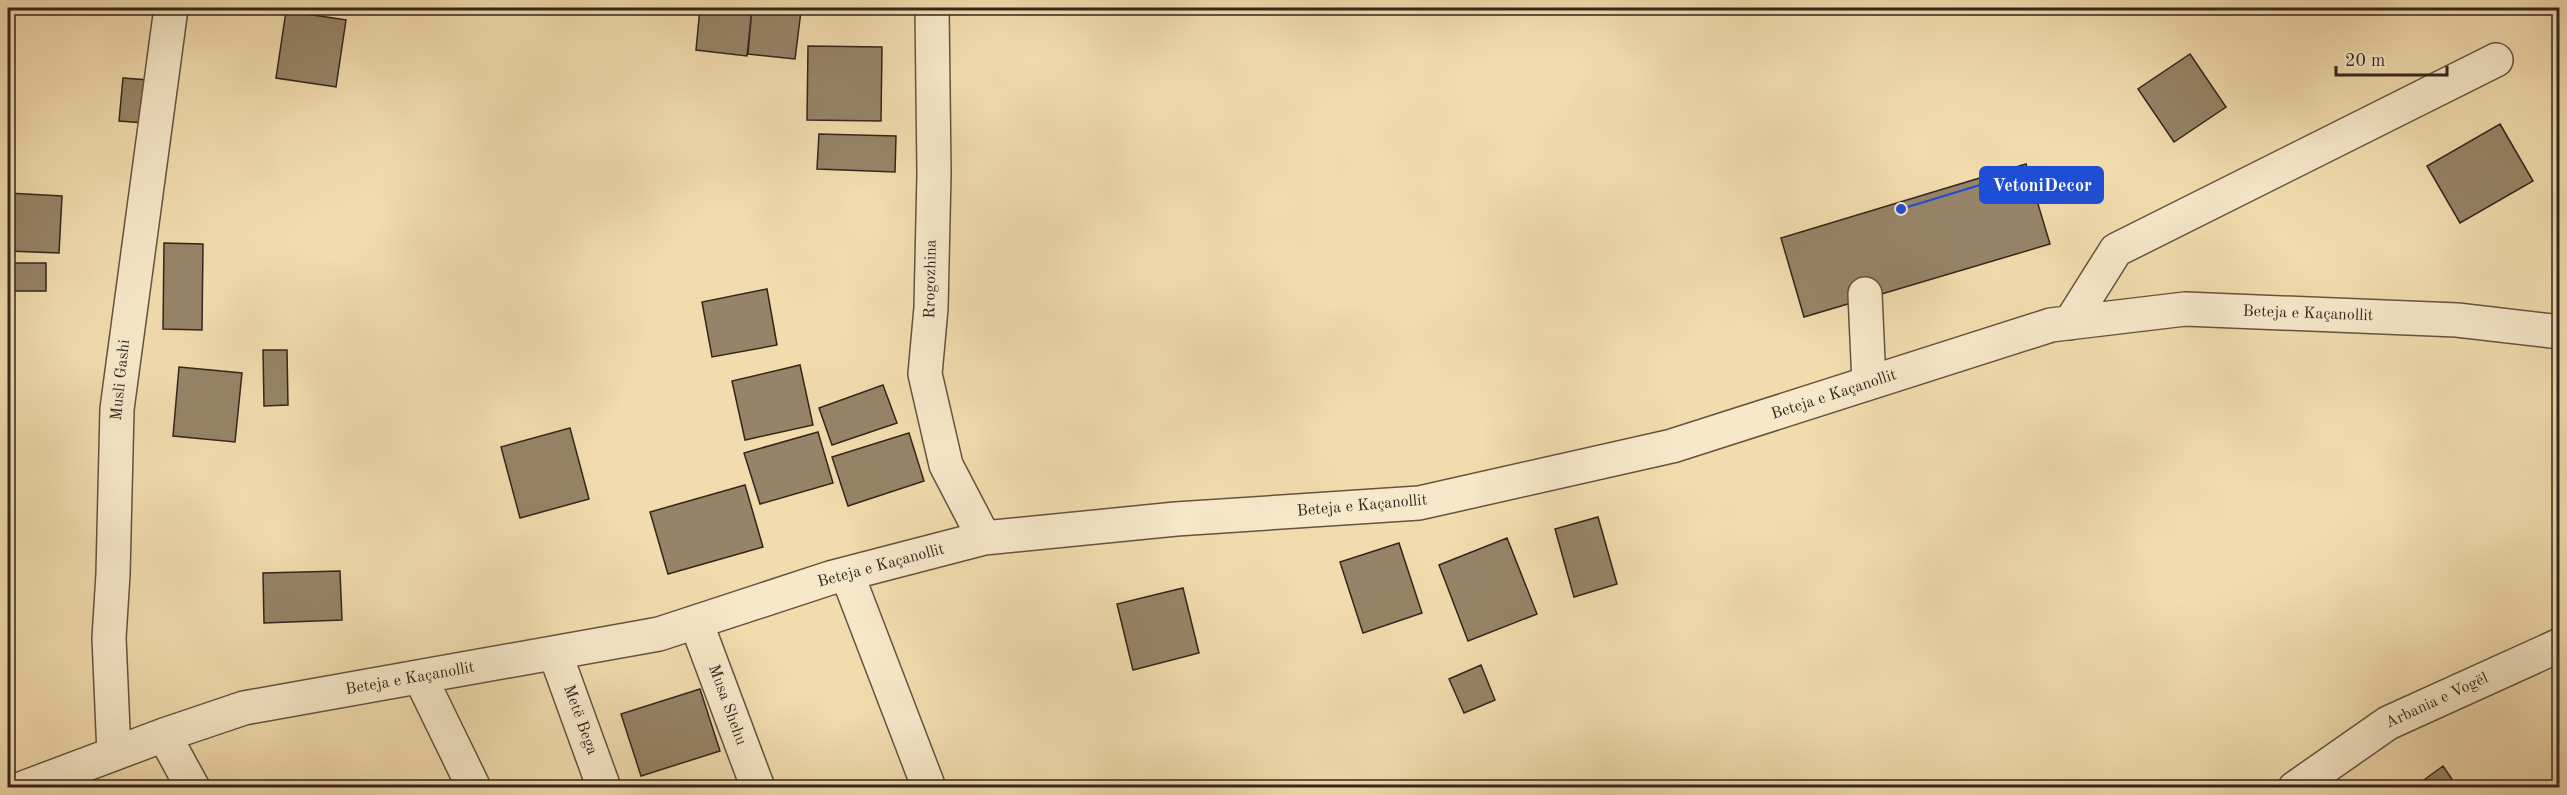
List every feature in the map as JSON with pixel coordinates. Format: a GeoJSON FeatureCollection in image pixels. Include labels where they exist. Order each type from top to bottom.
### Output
{"type":"FeatureCollection","features":[{"type":"Feature","properties":{"kind":"street","name":"Musli Gashi"},"geometry":{"type":"LineString","coordinates":[[114,754],[109,638],[117,409],[171,8]]}},
{"type":"Feature","properties":{"kind":"street","name":"Rrogozhina"},"geometry":{"type":"LineString","coordinates":[[932,8],[934,174],[932,308],[925,374],[946,465],[984,538]]}},
{"type":"Feature","properties":{"kind":"street"},"geometry":{"type":"LineString","coordinates":[[2070,323],[2116,250],[2496,60]]}},
{"type":"Feature","properties":{"kind":"street"},"geometry":{"type":"LineString","coordinates":[[1865,294],[1869,383]]}},
{"type":"Feature","properties":{"kind":"street","name":"Beteja e Kaçanollit"},"geometry":{"type":"LineString","coordinates":[[23,788],[164,735],[244,708],[659,634],[847,574],[984,538],[1176,519],[1419,503],[1672,446],[2051,325],[2186,309],[2457,320],[2559,332]]}},
{"type":"Feature","properties":{"kind":"street"},"geometry":{"type":"LineString","coordinates":[[847,574],[929,788]]}},
{"type":"Feature","properties":{"kind":"street","name":"Musa Shehu"},"geometry":{"type":"LineString","coordinates":[[696,622],[758,788]]}},
{"type":"Feature","properties":{"kind":"street","name":"Arbania e Vogël"},"geometry":{"type":"LineString","coordinates":[[2295,788],[2388,723],[2558,649]]}},
{"type":"Feature","properties":{"kind":"street","name":"Metë Bega"},"geometry":{"type":"LineString","coordinates":[[555,653],[604,788]]}},
{"type":"Feature","properties":{"kind":"street"},"geometry":{"type":"LineString","coordinates":[[420,677],[474,788]]}},
{"type":"Feature","properties":{"kind":"street"},"geometry":{"type":"LineString","coordinates":[[164,735],[193,788]]}},
{"type":"Feature","properties":{"kind":"building"},"geometry":{"type":"Polygon","coordinates":[[[700,8],[752,8],[747,56],[696,50],[700,8]]]}},
{"type":"Feature","properties":{"kind":"building"},"geometry":{"type":"Polygon","coordinates":[[[752,8],[801,11],[795,59],[748,54],[752,8]]]}},
{"type":"Feature","properties":{"kind":"building"},"geometry":{"type":"Polygon","coordinates":[[[286,11],[346,20],[336,87],[276,78],[286,11]]]}},
{"type":"Feature","properties":{"kind":"building"},"geometry":{"type":"Polygon","coordinates":[[[808,46],[882,47],[881,121],[807,120],[808,46]]]}},
{"type":"Feature","properties":{"kind":"building"},"geometry":{"type":"Polygon","coordinates":[[[2190,54],[2226,107],[2174,142],[2138,89],[2190,54]]]}},
{"type":"Feature","properties":{"kind":"building"},"geometry":{"type":"Polygon","coordinates":[[[123,78],[149,80],[145,123],[119,121],[123,78]]]}},
{"type":"Feature","properties":{"kind":"building"},"geometry":{"type":"Polygon","coordinates":[[[2500,124],[2533,181],[2460,223],[2427,166],[2500,124]]]}},
{"type":"Feature","properties":{"kind":"building"},"geometry":{"type":"Polygon","coordinates":[[[819,134],[896,136],[895,172],[817,169],[819,134]]]}},
{"type":"Feature","properties":{"kind":"building"},"geometry":{"type":"Polygon","coordinates":[[[2026,164],[2050,244],[1804,317],[1781,238],[2026,164]]]}},
{"type":"Feature","properties":{"kind":"building"},"geometry":{"type":"Polygon","coordinates":[[[8,193],[62,196],[59,253],[8,251],[8,193]]]}},
{"type":"Feature","properties":{"kind":"building"},"geometry":{"type":"Polygon","coordinates":[[[164,243],[203,244],[202,330],[163,329],[164,243]]]}},
{"type":"Feature","properties":{"kind":"building"},"geometry":{"type":"Polygon","coordinates":[[[8,263],[46,263],[46,291],[10,291],[10,325],[8,325],[8,263]]]}},
{"type":"Feature","properties":{"kind":"building"},"geometry":{"type":"Polygon","coordinates":[[[767,289],[777,345],[712,357],[702,302],[767,289]]]}},
{"type":"Feature","properties":{"kind":"building"},"geometry":{"type":"Polygon","coordinates":[[[263,350],[287,350],[288,405],[264,406],[263,350]]]}},
{"type":"Feature","properties":{"kind":"building"},"geometry":{"type":"Polygon","coordinates":[[[800,365],[813,425],[745,440],[732,381],[800,365]]]}},
{"type":"Feature","properties":{"kind":"building"},"geometry":{"type":"Polygon","coordinates":[[[179,367],[242,373],[235,442],[173,436],[179,367]]]}},
{"type":"Feature","properties":{"kind":"building"},"geometry":{"type":"Polygon","coordinates":[[[883,385],[897,423],[832,445],[819,408],[883,385]]]}},
{"type":"Feature","properties":{"kind":"building"},"geometry":{"type":"Polygon","coordinates":[[[570,428],[589,499],[520,518],[501,447],[570,428]]]}},
{"type":"Feature","properties":{"kind":"building"},"geometry":{"type":"Polygon","coordinates":[[[818,432],[833,483],[760,504],[744,453],[818,432]]]}},
{"type":"Feature","properties":{"kind":"building"},"geometry":{"type":"Polygon","coordinates":[[[909,433],[924,481],[848,506],[832,457],[909,433]]]}},
{"type":"Feature","properties":{"kind":"building"},"geometry":{"type":"Polygon","coordinates":[[[745,485],[763,547],[668,574],[650,512],[745,485]]]}},
{"type":"Feature","properties":{"kind":"building"},"geometry":{"type":"Polygon","coordinates":[[[1598,517],[1617,584],[1574,597],[1555,529],[1598,517]]]}},
{"type":"Feature","properties":{"kind":"building"},"geometry":{"type":"Polygon","coordinates":[[[1507,538],[1537,614],[1468,641],[1439,565],[1507,538]]]}},
{"type":"Feature","properties":{"kind":"building"},"geometry":{"type":"Polygon","coordinates":[[[1399,543],[1422,613],[1363,633],[1340,562],[1399,543]]]}},
{"type":"Feature","properties":{"kind":"building"},"geometry":{"type":"Polygon","coordinates":[[[340,571],[342,620],[264,623],[263,573],[340,571]]]}},
{"type":"Feature","properties":{"kind":"building"},"geometry":{"type":"Polygon","coordinates":[[[1183,588],[1199,653],[1133,670],[1117,604],[1183,588]]]}},
{"type":"Feature","properties":{"kind":"building"},"geometry":{"type":"Polygon","coordinates":[[[1481,665],[1495,700],[1464,713],[1449,679],[1481,665]]]}},
{"type":"Feature","properties":{"kind":"building"},"geometry":{"type":"Polygon","coordinates":[[[700,689],[720,751],[641,776],[621,714],[700,689]]]}},
{"type":"Feature","properties":{"kind":"building"},"geometry":{"type":"Polygon","coordinates":[[[2443,766],[2458,788],[2413,788],[2443,766]]]}},
{"type":"Feature","properties":{"kind":"place","name":"VetoniDecor"},"geometry":{"type":"Point","coordinates":[1901,209]}}]}
